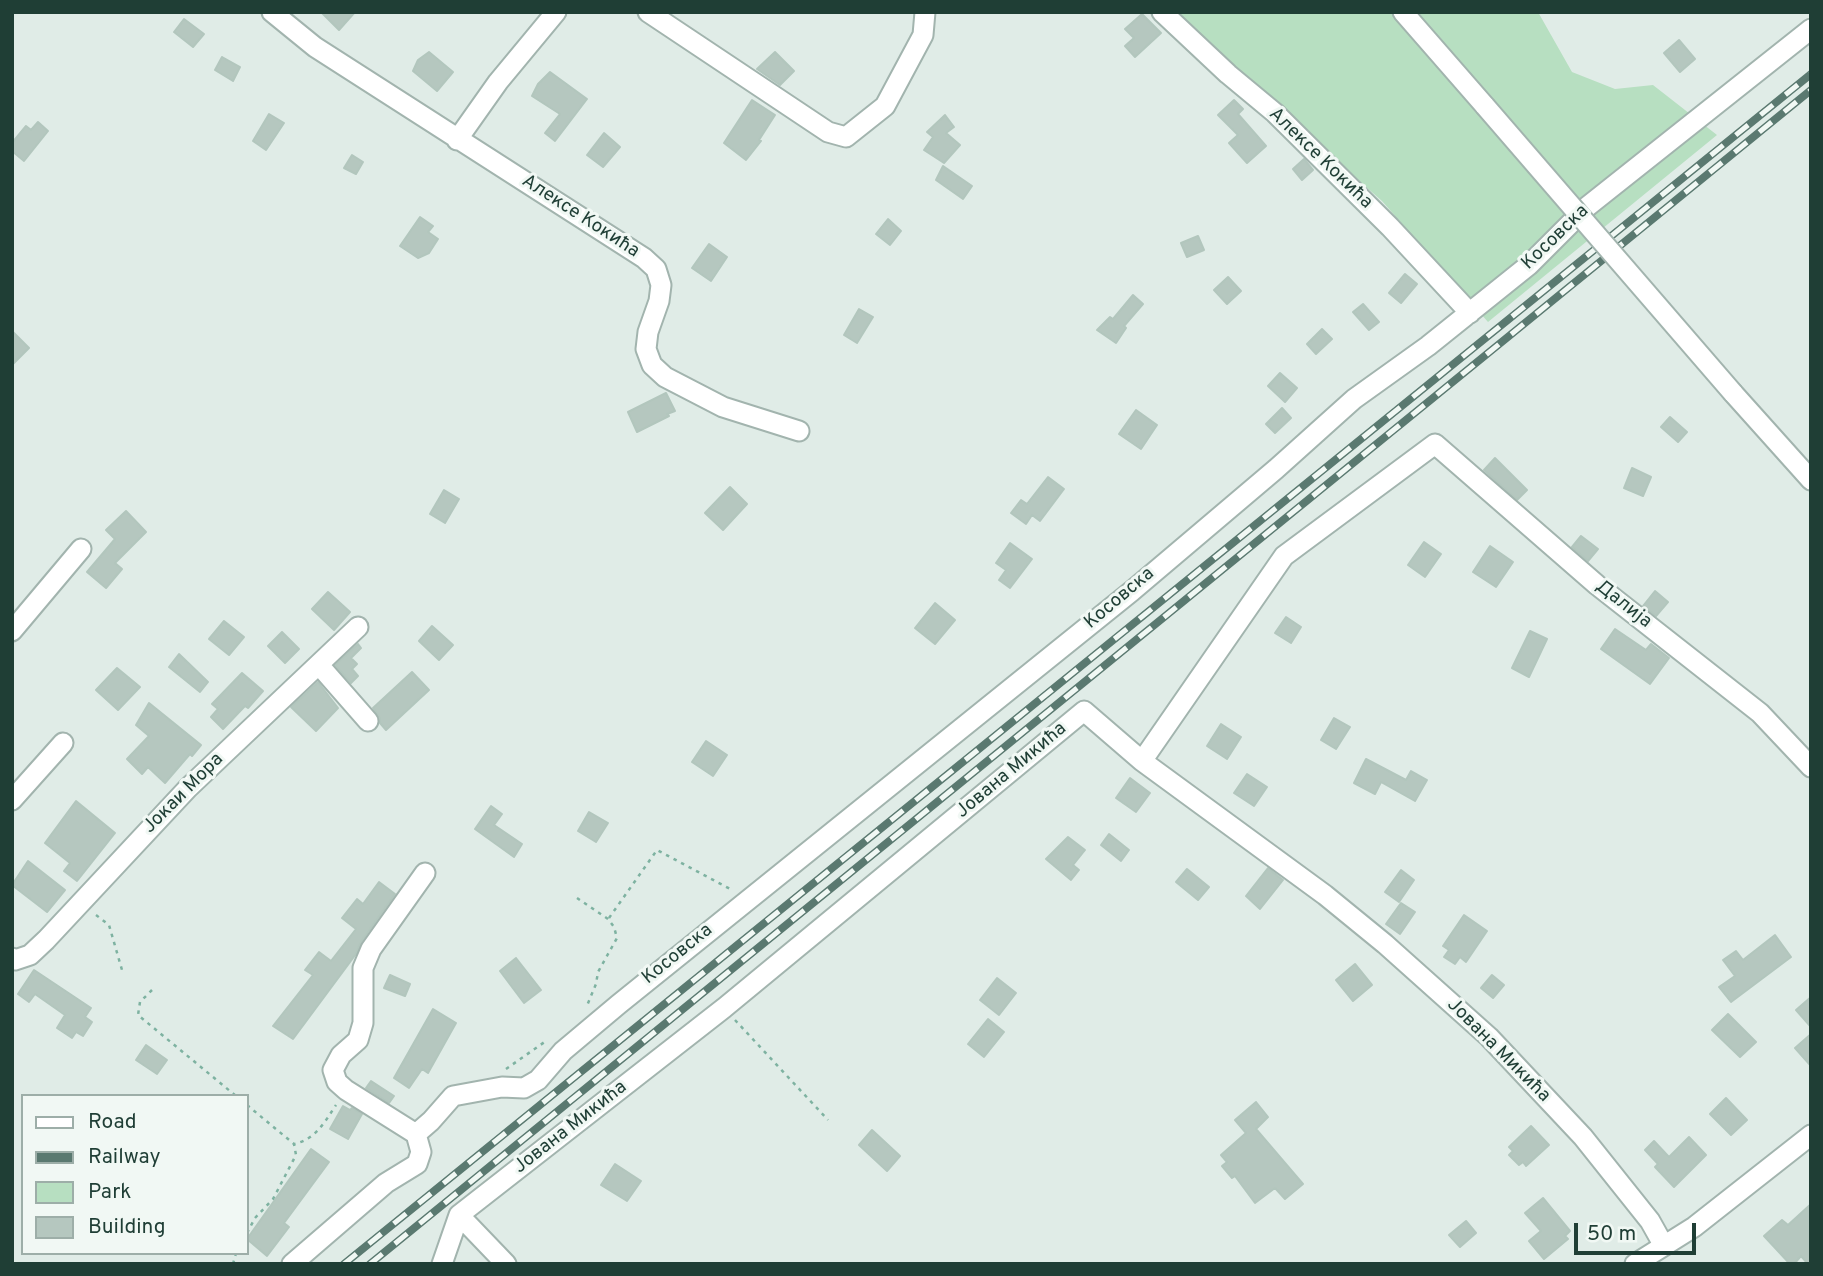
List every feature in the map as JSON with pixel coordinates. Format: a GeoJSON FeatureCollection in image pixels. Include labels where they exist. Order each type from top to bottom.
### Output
{"type":"FeatureCollection","features":[{"type":"Feature","properties":{"kind":"street","name":"Алексе Кокића"},"geometry":{"type":"LineString","coordinates":[[272,12],[315,47],[644,258],[656,269],[661,285],[646,349],[652,365],[665,377],[723,407],[799,431]]}},
{"type":"Feature","properties":{"kind":"street"},"geometry":{"type":"LineString","coordinates":[[457,140],[498,82],[556,12]]}},
{"type":"Feature","properties":{"kind":"street"},"geometry":{"type":"LineString","coordinates":[[648,12],[828,132],[846,137],[885,106],[923,35],[925,12]]}},
{"type":"Feature","properties":{"kind":"street","name":"Алексе Кокића"},"geometry":{"type":"LineString","coordinates":[[1163,12],[1228,74],[1284,122],[1470,313]]}},
{"type":"Feature","properties":{"kind":"street"},"geometry":{"type":"LineString","coordinates":[[1403,12],[1811,480]]}},
{"type":"Feature","properties":{"kind":"street","name":"Косовска"},"geometry":{"type":"LineString","coordinates":[[416,1134],[453,1096],[502,1087],[524,1088],[538,1080],[563,1051],[747,899],[1132,591],[1354,399],[1530,265],[1588,206],[1811,29]]}},
{"type":"Feature","properties":{"kind":"street","name":"Далија"},"geometry":{"type":"LineString","coordinates":[[1142,761],[1284,556],[1435,444],[1597,585],[1760,713],[1811,767]]}},
{"type":"Feature","properties":{"kind":"street"},"geometry":{"type":"LineString","coordinates":[[12,631],[81,550]]}},
{"type":"Feature","properties":{"kind":"street","name":"Јокаи Мора"},"geometry":{"type":"LineString","coordinates":[[12,958],[15,960],[30,955],[188,788],[358,627]]}},
{"type":"Feature","properties":{"kind":"street"},"geometry":{"type":"LineString","coordinates":[[318,665],[368,721]]}},
{"type":"Feature","properties":{"kind":"street","name":"Јована Микића"},"geometry":{"type":"LineString","coordinates":[[459,1215],[724,1008],[1084,711],[1142,761],[1325,895],[1385,944],[1489,1037],[1583,1137],[1650,1221],[1664,1246]]}},
{"type":"Feature","properties":{"kind":"street"},"geometry":{"type":"LineString","coordinates":[[12,800],[63,743]]}},
{"type":"Feature","properties":{"kind":"street"},"geometry":{"type":"LineString","coordinates":[[292,1264],[386,1183],[417,1164],[421,1152],[416,1134],[346,1090],[337,1082],[332,1070],[341,1055],[358,1040],[363,1023],[363,968],[371,949],[425,873]]}},
{"type":"Feature","properties":{"kind":"street"},"geometry":{"type":"LineString","coordinates":[[1635,1264],[1694,1227],[1811,1135]]}},
{"type":"Feature","properties":{"kind":"street"},"geometry":{"type":"LineString","coordinates":[[442,1264],[459,1215],[506,1264]]}},
{"type":"Feature","properties":{"kind":"path"},"geometry":{"type":"LineString","coordinates":[[608,919],[657,850],[747,899]]}},
{"type":"Feature","properties":{"kind":"path"},"geometry":{"type":"LineString","coordinates":[[577,898],[608,919],[617,938],[598,972],[596,984],[582,1016]]}},
{"type":"Feature","properties":{"kind":"path"},"geometry":{"type":"LineString","coordinates":[[80,902],[109,925],[121,970]]}},
{"type":"Feature","properties":{"kind":"path"},"geometry":{"type":"LineString","coordinates":[[152,990],[140,1002],[138,1015],[234,1094]]}},
{"type":"Feature","properties":{"kind":"path"},"geometry":{"type":"LineString","coordinates":[[724,1008],[828,1120]]}},
{"type":"Feature","properties":{"kind":"path"},"geometry":{"type":"LineString","coordinates":[[507,1069],[550,1039]]}},
{"type":"Feature","properties":{"kind":"path"},"geometry":{"type":"LineString","coordinates":[[294,1144],[307,1141],[317,1133],[346,1090]]}},
{"type":"Feature","properties":{"kind":"path"},"geometry":{"type":"LineString","coordinates":[[248,1106],[294,1144],[296,1155],[273,1199],[255,1218],[248,1231]]}},
{"type":"Feature","properties":{"kind":"green space"},"geometry":{"type":"Polygon","coordinates":[[[1172,12],[1538,12],[1572,72],[1615,89],[1653,85],[1717,135],[1488,322],[1382,201],[1203,44],[1172,12]]]}},
{"type":"Feature","properties":{"kind":"building"},"geometry":{"type":"Polygon","coordinates":[[[321,12],[355,12],[339,30],[321,12]]]}},
{"type":"Feature","properties":{"kind":"building"},"geometry":{"type":"Polygon","coordinates":[[[1142,14],[1161,33],[1135,57],[1125,46],[1134,38],[1125,29],[1142,14]]]}},
{"type":"Feature","properties":{"kind":"building"},"geometry":{"type":"Polygon","coordinates":[[[184,19],[204,34],[193,47],[174,32],[184,19]]]}},
{"type":"Feature","properties":{"kind":"building"},"geometry":{"type":"Polygon","coordinates":[[[1679,40],[1695,59],[1680,72],[1664,53],[1679,40]]]}},
{"type":"Feature","properties":{"kind":"building"},"geometry":{"type":"Polygon","coordinates":[[[429,52],[453,72],[437,91],[413,71],[418,60],[429,52]]]}},
{"type":"Feature","properties":{"kind":"building"},"geometry":{"type":"Polygon","coordinates":[[[775,52],[794,71],[780,85],[757,69],[775,52]]]}},
{"type":"Feature","properties":{"kind":"building"},"geometry":{"type":"Polygon","coordinates":[[[222,57],[240,67],[233,81],[215,70],[222,57]]]}},
{"type":"Feature","properties":{"kind":"building"},"geometry":{"type":"Polygon","coordinates":[[[550,72],[587,99],[555,141],[545,133],[560,114],[532,96],[538,84],[550,72]]]}},
{"type":"Feature","properties":{"kind":"building"},"geometry":{"type":"Polygon","coordinates":[[[752,100],[775,115],[759,140],[761,141],[746,160],[724,143],[752,100]]]}},
{"type":"Feature","properties":{"kind":"building"},"geometry":{"type":"Polygon","coordinates":[[[1234,100],[1243,109],[1238,114],[1266,146],[1247,163],[1229,143],[1238,135],[1218,115],[1234,100]]]}},
{"type":"Feature","properties":{"kind":"building"},"geometry":{"type":"Polygon","coordinates":[[[269,114],[284,123],[266,150],[253,141],[269,114]]]}},
{"type":"Feature","properties":{"kind":"building"},"geometry":{"type":"Polygon","coordinates":[[[945,115],[954,127],[946,133],[960,145],[944,163],[924,150],[933,137],[927,132],[945,115]]]}},
{"type":"Feature","properties":{"kind":"building"},"geometry":{"type":"Polygon","coordinates":[[[38,122],[48,131],[24,161],[12,151],[12,143],[26,126],[31,130],[38,122]]]}},
{"type":"Feature","properties":{"kind":"building"},"geometry":{"type":"Polygon","coordinates":[[[604,133],[620,147],[603,167],[587,155],[604,133]]]}},
{"type":"Feature","properties":{"kind":"building"},"geometry":{"type":"Polygon","coordinates":[[[352,155],[363,162],[356,174],[344,168],[352,155]]]}},
{"type":"Feature","properties":{"kind":"building"},"geometry":{"type":"Polygon","coordinates":[[[1304,159],[1313,170],[1302,180],[1293,169],[1304,159]]]}},
{"type":"Feature","properties":{"kind":"building"},"geometry":{"type":"Polygon","coordinates":[[[943,166],[972,186],[963,199],[936,180],[943,166]]]}},
{"type":"Feature","properties":{"kind":"building"},"geometry":{"type":"Polygon","coordinates":[[[420,217],[433,226],[428,232],[438,239],[429,253],[418,258],[400,246],[420,217]]]}},
{"type":"Feature","properties":{"kind":"building"},"geometry":{"type":"Polygon","coordinates":[[[888,219],[901,231],[890,245],[876,234],[888,219]]]}},
{"type":"Feature","properties":{"kind":"building"},"geometry":{"type":"Polygon","coordinates":[[[1198,236],[1204,250],[1187,257],[1181,243],[1198,236]]]}},
{"type":"Feature","properties":{"kind":"building"},"geometry":{"type":"Polygon","coordinates":[[[709,244],[727,257],[711,281],[692,268],[709,244]]]}},
{"type":"Feature","properties":{"kind":"building"},"geometry":{"type":"Polygon","coordinates":[[[1405,274],[1417,284],[1401,303],[1389,293],[1405,274]]]}},
{"type":"Feature","properties":{"kind":"building"},"geometry":{"type":"Polygon","coordinates":[[[1228,277],[1241,291],[1227,304],[1214,290],[1228,277]]]}},
{"type":"Feature","properties":{"kind":"building"},"geometry":{"type":"Polygon","coordinates":[[[1133,295],[1143,304],[1124,326],[1126,328],[1116,343],[1097,330],[1110,317],[1113,319],[1133,295]]]}},
{"type":"Feature","properties":{"kind":"building"},"geometry":{"type":"Polygon","coordinates":[[[1363,304],[1379,322],[1369,330],[1353,312],[1363,304]]]}},
{"type":"Feature","properties":{"kind":"building"},"geometry":{"type":"Polygon","coordinates":[[[859,309],[873,317],[857,343],[844,335],[859,309]]]}},
{"type":"Feature","properties":{"kind":"building"},"geometry":{"type":"Polygon","coordinates":[[[1322,329],[1332,339],[1316,354],[1307,344],[1322,329]]]}},
{"type":"Feature","properties":{"kind":"building"},"geometry":{"type":"Polygon","coordinates":[[[12,331],[29,348],[12,365],[12,331]]]}},
{"type":"Feature","properties":{"kind":"building"},"geometry":{"type":"Polygon","coordinates":[[[1280,373],[1297,388],[1285,402],[1268,386],[1280,373]]]}},
{"type":"Feature","properties":{"kind":"building"},"geometry":{"type":"Polygon","coordinates":[[[666,393],[675,411],[637,432],[628,412],[666,393]]]}},
{"type":"Feature","properties":{"kind":"building"},"geometry":{"type":"Polygon","coordinates":[[[1282,408],[1291,418],[1275,433],[1266,424],[1282,408]]]}},
{"type":"Feature","properties":{"kind":"building"},"geometry":{"type":"Polygon","coordinates":[[[1136,410],[1157,425],[1141,449],[1119,434],[1136,410]]]}},
{"type":"Feature","properties":{"kind":"building"},"geometry":{"type":"Polygon","coordinates":[[[1670,417],[1687,432],[1678,442],[1661,427],[1670,417]]]}},
{"type":"Feature","properties":{"kind":"building"},"geometry":{"type":"Polygon","coordinates":[[[1495,458],[1527,490],[1517,500],[1484,470],[1495,458]]]}},
{"type":"Feature","properties":{"kind":"building"},"geometry":{"type":"Polygon","coordinates":[[[1632,468],[1651,477],[1643,496],[1624,488],[1632,468]]]}},
{"type":"Feature","properties":{"kind":"building"},"geometry":{"type":"Polygon","coordinates":[[[1048,477],[1064,489],[1040,521],[1032,515],[1026,524],[1011,513],[1021,500],[1027,504],[1048,477]]]}},
{"type":"Feature","properties":{"kind":"building"},"geometry":{"type":"Polygon","coordinates":[[[730,487],[747,504],[723,530],[705,513],[730,487]]]}},
{"type":"Feature","properties":{"kind":"building"},"geometry":{"type":"Polygon","coordinates":[[[444,490],[459,499],[445,523],[430,514],[444,490]]]}},
{"type":"Feature","properties":{"kind":"building"},"geometry":{"type":"Polygon","coordinates":[[[126,511],[146,532],[115,563],[122,569],[106,588],[87,572],[115,539],[106,530],[126,511]]]}},
{"type":"Feature","properties":{"kind":"building"},"geometry":{"type":"Polygon","coordinates":[[[1581,536],[1598,549],[1588,561],[1572,547],[1581,536]]]}},
{"type":"Feature","properties":{"kind":"building"},"geometry":{"type":"Polygon","coordinates":[[[1424,542],[1441,554],[1425,577],[1408,565],[1424,542]]]}},
{"type":"Feature","properties":{"kind":"building"},"geometry":{"type":"Polygon","coordinates":[[[1010,543],[1032,559],[1010,588],[999,580],[1006,570],[996,563],[1010,543]]]}},
{"type":"Feature","properties":{"kind":"building"},"geometry":{"type":"Polygon","coordinates":[[[1490,546],[1513,562],[1496,587],[1473,572],[1490,546]]]}},
{"type":"Feature","properties":{"kind":"building"},"geometry":{"type":"Polygon","coordinates":[[[1655,591],[1668,602],[1656,616],[1643,606],[1655,591]]]}},
{"type":"Feature","properties":{"kind":"building"},"geometry":{"type":"Polygon","coordinates":[[[328,592],[350,612],[334,630],[312,609],[328,592]]]}},
{"type":"Feature","properties":{"kind":"building"},"geometry":{"type":"Polygon","coordinates":[[[935,603],[955,620],[935,644],[915,628],[935,603]]]}},
{"type":"Feature","properties":{"kind":"building"},"geometry":{"type":"Polygon","coordinates":[[[1286,617],[1301,627],[1291,643],[1275,633],[1286,617]]]}},
{"type":"Feature","properties":{"kind":"building"},"geometry":{"type":"Polygon","coordinates":[[[224,621],[244,637],[229,655],[209,639],[224,621]]]}},
{"type":"Feature","properties":{"kind":"building"},"geometry":{"type":"Polygon","coordinates":[[[432,626],[453,645],[439,660],[419,641],[432,626]]]}},
{"type":"Feature","properties":{"kind":"building"},"geometry":{"type":"Polygon","coordinates":[[[1615,629],[1646,650],[1651,644],[1669,658],[1650,684],[1601,649],[1615,629]]]}},
{"type":"Feature","properties":{"kind":"building"},"geometry":{"type":"Polygon","coordinates":[[[1530,631],[1547,639],[1529,677],[1512,668],[1530,631]]]}},
{"type":"Feature","properties":{"kind":"building"},"geometry":{"type":"Polygon","coordinates":[[[282,632],[299,649],[285,663],[268,646],[282,632]]]}},
{"type":"Feature","properties":{"kind":"building"},"geometry":{"type":"Polygon","coordinates":[[[358,644],[361,648],[351,658],[357,664],[352,669],[358,676],[351,683],[335,665],[358,644]]]}},
{"type":"Feature","properties":{"kind":"building"},"geometry":{"type":"Polygon","coordinates":[[[179,654],[208,682],[200,692],[169,667],[179,654]]]}},
{"type":"Feature","properties":{"kind":"building"},"geometry":{"type":"Polygon","coordinates":[[[117,668],[140,687],[118,710],[96,690],[117,668]]]}},
{"type":"Feature","properties":{"kind":"building"},"geometry":{"type":"Polygon","coordinates":[[[412,672],[429,690],[386,730],[373,708],[412,672]]]}},
{"type":"Feature","properties":{"kind":"building"},"geometry":{"type":"Polygon","coordinates":[[[242,673],[263,691],[223,729],[211,717],[218,709],[212,704],[242,673]]]}},
{"type":"Feature","properties":{"kind":"building"},"geometry":{"type":"Polygon","coordinates":[[[318,682],[338,708],[316,731],[291,707],[318,682]]]}},
{"type":"Feature","properties":{"kind":"building"},"geometry":{"type":"Polygon","coordinates":[[[149,703],[201,745],[165,783],[148,767],[142,774],[127,759],[149,736],[136,725],[149,703]]]}},
{"type":"Feature","properties":{"kind":"building"},"geometry":{"type":"Polygon","coordinates":[[[1334,718],[1350,727],[1336,749],[1321,740],[1334,718]]]}},
{"type":"Feature","properties":{"kind":"building"},"geometry":{"type":"Polygon","coordinates":[[[1221,724],[1241,737],[1227,759],[1207,746],[1221,724]]]}},
{"type":"Feature","properties":{"kind":"building"},"geometry":{"type":"Polygon","coordinates":[[[706,741],[727,755],[713,776],[692,762],[706,741]]]}},
{"type":"Feature","properties":{"kind":"building"},"geometry":{"type":"Polygon","coordinates":[[[1366,759],[1406,780],[1411,771],[1427,780],[1415,801],[1381,782],[1375,794],[1354,783],[1366,759]]]}},
{"type":"Feature","properties":{"kind":"building"},"geometry":{"type":"Polygon","coordinates":[[[1247,774],[1267,787],[1254,806],[1234,793],[1247,774]]]}},
{"type":"Feature","properties":{"kind":"building"},"geometry":{"type":"Polygon","coordinates":[[[1130,778],[1150,793],[1136,812],[1116,798],[1130,778]]]}},
{"type":"Feature","properties":{"kind":"building"},"geometry":{"type":"Polygon","coordinates":[[[76,801],[115,833],[77,881],[64,871],[70,863],[45,843],[76,801]]]}},
{"type":"Feature","properties":{"kind":"building"},"geometry":{"type":"Polygon","coordinates":[[[491,806],[502,814],[494,825],[522,844],[514,857],[475,829],[491,806]]]}},
{"type":"Feature","properties":{"kind":"building"},"geometry":{"type":"Polygon","coordinates":[[[589,812],[608,823],[596,842],[578,831],[589,812]]]}},
{"type":"Feature","properties":{"kind":"building"},"geometry":{"type":"Polygon","coordinates":[[[1109,834],[1129,850],[1121,861],[1101,845],[1109,834]]]}},
{"type":"Feature","properties":{"kind":"building"},"geometry":{"type":"Polygon","coordinates":[[[1068,837],[1085,850],[1073,865],[1079,870],[1071,880],[1046,859],[1068,837]]]}},
{"type":"Feature","properties":{"kind":"building"},"geometry":{"type":"Polygon","coordinates":[[[28,861],[65,890],[47,912],[12,885],[28,861]]]}},
{"type":"Feature","properties":{"kind":"building"},"geometry":{"type":"Polygon","coordinates":[[[1268,868],[1283,880],[1260,909],[1246,896],[1268,868]]]}},
{"type":"Feature","properties":{"kind":"building"},"geometry":{"type":"Polygon","coordinates":[[[1187,869],[1209,887],[1198,900],[1176,882],[1187,869]]]}},
{"type":"Feature","properties":{"kind":"building"},"geometry":{"type":"Polygon","coordinates":[[[1401,870],[1414,880],[1399,902],[1385,892],[1401,870]]]}},
{"type":"Feature","properties":{"kind":"building"},"geometry":{"type":"Polygon","coordinates":[[[379,882],[395,894],[361,942],[356,954],[293,1039],[273,1026],[313,975],[305,970],[319,952],[331,961],[356,929],[342,918],[357,899],[363,904],[379,882]]]}},
{"type":"Feature","properties":{"kind":"building"},"geometry":{"type":"Polygon","coordinates":[[[1401,903],[1415,912],[1400,934],[1386,924],[1401,903]]]}},
{"type":"Feature","properties":{"kind":"building"},"geometry":{"type":"Polygon","coordinates":[[[1464,915],[1487,931],[1466,962],[1460,957],[1455,964],[1444,957],[1449,950],[1443,946],[1464,915]]]}},
{"type":"Feature","properties":{"kind":"building"},"geometry":{"type":"Polygon","coordinates":[[[1775,935],[1791,957],[1731,1002],[1719,987],[1735,976],[1723,960],[1736,951],[1743,960],[1775,935]]]}},
{"type":"Feature","properties":{"kind":"building"},"geometry":{"type":"Polygon","coordinates":[[[516,958],[541,990],[524,1003],[500,971],[516,958]]]}},
{"type":"Feature","properties":{"kind":"building"},"geometry":{"type":"Polygon","coordinates":[[[1355,964],[1372,985],[1353,1001],[1336,980],[1355,964]]]}},
{"type":"Feature","properties":{"kind":"building"},"geometry":{"type":"Polygon","coordinates":[[[34,970],[91,1008],[85,1017],[92,1022],[83,1036],[76,1032],[72,1038],[57,1028],[65,1015],[35,994],[29,1002],[18,994],[34,970]]]}},
{"type":"Feature","properties":{"kind":"building"},"geometry":{"type":"Polygon","coordinates":[[[390,975],[410,984],[405,996],[384,988],[390,975]]]}},
{"type":"Feature","properties":{"kind":"building"},"geometry":{"type":"Polygon","coordinates":[[[1492,975],[1504,985],[1493,998],[1481,988],[1492,975]]]}},
{"type":"Feature","properties":{"kind":"building"},"geometry":{"type":"Polygon","coordinates":[[[997,978],[1016,993],[999,1015],[980,1000],[997,978]]]}},
{"type":"Feature","properties":{"kind":"building"},"geometry":{"type":"Polygon","coordinates":[[[1811,997],[1811,1027],[1796,1010],[1811,997]]]}},
{"type":"Feature","properties":{"kind":"building"},"geometry":{"type":"Polygon","coordinates":[[[433,1009],[456,1023],[428,1073],[422,1069],[409,1088],[394,1078],[433,1009]]]}},
{"type":"Feature","properties":{"kind":"building"},"geometry":{"type":"Polygon","coordinates":[[[1728,1014],[1756,1042],[1740,1057],[1712,1030],[1728,1014]]]}},
{"type":"Feature","properties":{"kind":"building"},"geometry":{"type":"Polygon","coordinates":[[[988,1019],[1004,1032],[984,1057],[968,1044],[988,1019]]]}},
{"type":"Feature","properties":{"kind":"building"},"geometry":{"type":"Polygon","coordinates":[[[1811,1034],[1811,1066],[1795,1048],[1811,1034]]]}},
{"type":"Feature","properties":{"kind":"building"},"geometry":{"type":"Polygon","coordinates":[[[146,1045],[167,1060],[157,1074],[136,1060],[146,1045]]]}},
{"type":"Feature","properties":{"kind":"building"},"geometry":{"type":"Polygon","coordinates":[[[371,1081],[394,1096],[389,1103],[366,1088],[371,1081]]]}},
{"type":"Feature","properties":{"kind":"building"},"geometry":{"type":"Polygon","coordinates":[[[1726,1098],[1747,1120],[1731,1135],[1710,1114],[1726,1098]]]}},
{"type":"Feature","properties":{"kind":"building"},"geometry":{"type":"Polygon","coordinates":[[[1256,1102],[1268,1117],[1256,1129],[1303,1184],[1285,1199],[1275,1188],[1255,1203],[1235,1176],[1232,1178],[1222,1166],[1227,1162],[1221,1155],[1246,1133],[1235,1120],[1256,1102]]]}},
{"type":"Feature","properties":{"kind":"building"},"geometry":{"type":"Polygon","coordinates":[[[343,1106],[362,1114],[348,1139],[330,1129],[343,1106]]]}},
{"type":"Feature","properties":{"kind":"building"},"geometry":{"type":"Polygon","coordinates":[[[1531,1126],[1549,1145],[1526,1166],[1523,1162],[1519,1165],[1509,1155],[1513,1151],[1509,1147],[1531,1126]]]}},
{"type":"Feature","properties":{"kind":"building"},"geometry":{"type":"Polygon","coordinates":[[[872,1130],[900,1156],[887,1171],[859,1145],[872,1130]]]}},
{"type":"Feature","properties":{"kind":"building"},"geometry":{"type":"Polygon","coordinates":[[[1689,1137],[1706,1155],[1674,1187],[1655,1167],[1658,1164],[1645,1150],[1654,1141],[1669,1157],[1689,1137]]]}},
{"type":"Feature","properties":{"kind":"building"},"geometry":{"type":"Polygon","coordinates":[[[311,1149],[329,1162],[284,1223],[289,1227],[267,1256],[248,1238],[311,1149]]]}},
{"type":"Feature","properties":{"kind":"building"},"geometry":{"type":"Polygon","coordinates":[[[615,1164],[641,1181],[627,1201],[601,1185],[615,1164]]]}},
{"type":"Feature","properties":{"kind":"building"},"geometry":{"type":"Polygon","coordinates":[[[1543,1198],[1570,1231],[1565,1236],[1568,1239],[1544,1259],[1529,1241],[1541,1231],[1525,1213],[1543,1198]]]}},
{"type":"Feature","properties":{"kind":"building"},"geometry":{"type":"Polygon","coordinates":[[[1811,1204],[1811,1264],[1801,1256],[1794,1264],[1790,1264],[1764,1236],[1782,1220],[1788,1225],[1811,1204]]]}},
{"type":"Feature","properties":{"kind":"building"},"geometry":{"type":"Polygon","coordinates":[[[1466,1221],[1476,1233],[1460,1247],[1449,1235],[1466,1221]]]}},
{"type":"Feature","properties":{"kind":"railway"},"geometry":{"type":"LineString","coordinates":[[344,1264],[1811,74]]}},
{"type":"Feature","properties":{"kind":"railway"},"geometry":{"type":"LineString","coordinates":[[370,1264],[1811,90]]}}]}
